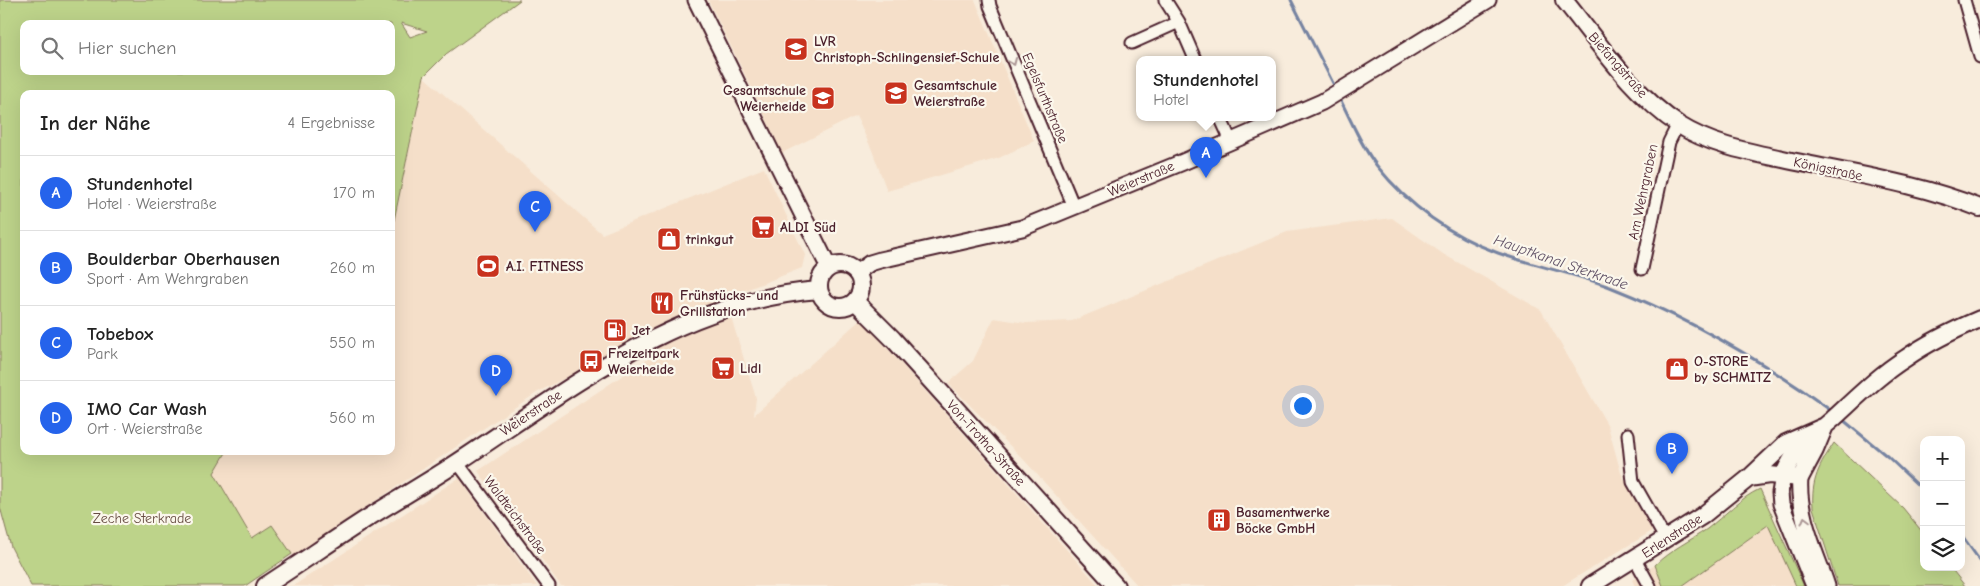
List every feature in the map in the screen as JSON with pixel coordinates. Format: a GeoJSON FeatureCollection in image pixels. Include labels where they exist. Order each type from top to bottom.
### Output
{"type":"FeatureCollection","features":[{"type":"Feature","properties":{"kind":"main road","name":"Biefangstraße"},"geometry":{"type":"LineString","coordinates":[[1564,0],[1632,84],[1648,100],[1678,124]]}},
{"type":"Feature","properties":{"kind":"main road","name":"Königstraße"},"geometry":{"type":"LineString","coordinates":[[1678,124],[1698,136],[1732,148],[1937,192],[1980,208]]}},
{"type":"Feature","properties":{"kind":"main road"},"geometry":{"type":"LineString","coordinates":[[842,265],[856,273],[860,279],[861,287],[855,301],[846,307],[833,307],[823,299],[819,290],[820,278],[829,268],[842,265]]}},
{"type":"Feature","properties":{"kind":"main road","name":"Weierstraße"},"geometry":{"type":"LineString","coordinates":[[265,586],[366,519],[401,499],[583,378],[642,344],[703,317],[746,303],[777,295],[819,290]]}},
{"type":"Feature","properties":{"kind":"main road","name":"Von-Trotha-Straße"},"geometry":{"type":"LineString","coordinates":[[855,301],[888,334],[1116,586]]}},
{"type":"Feature","properties":{"kind":"main road","name":"Erlenstraße"},"geometry":{"type":"LineString","coordinates":[[1783,476],[1790,460],[1803,444],[1904,359],[1936,339],[1980,319]]}},
{"type":"Feature","properties":{"kind":"main road","name":"Erlenstraße"},"geometry":{"type":"LineString","coordinates":[[1590,586],[1702,516],[1749,478],[1786,444],[1825,426]]}},
{"type":"Feature","properties":{"kind":"main road","name":"Erlenstraße"},"geometry":{"type":"LineString","coordinates":[[1800,478],[1825,426]]}},
{"type":"Feature","properties":{"kind":"main road"},"geometry":{"type":"LineString","coordinates":[[1749,478],[1757,475],[1800,478]]}},
{"type":"Feature","properties":{"kind":"street"},"geometry":{"type":"LineString","coordinates":[[696,0],[829,268]]}},
{"type":"Feature","properties":{"kind":"street","name":"Egelsfurthstraße"},"geometry":{"type":"LineString","coordinates":[[989,0],[1074,207]]}},
{"type":"Feature","properties":{"kind":"street"},"geometry":{"type":"LineString","coordinates":[[1165,0],[1179,22],[1194,56]]}},
{"type":"Feature","properties":{"kind":"street","name":"Weierstraße"},"geometry":{"type":"LineString","coordinates":[[856,273],[870,263],[880,260],[1022,228],[1322,102],[1488,0]]}},
{"type":"Feature","properties":{"kind":"street"},"geometry":{"type":"LineString","coordinates":[[1964,0],[1980,57]]}},
{"type":"Feature","properties":{"kind":"street"},"geometry":{"type":"LineString","coordinates":[[1132,43],[1179,22]]}},
{"type":"Feature","properties":{"kind":"street"},"geometry":{"type":"LineString","coordinates":[[1222,121],[1231,141]]}},
{"type":"Feature","properties":{"kind":"street","name":"Am Wehrgraben"},"geometry":{"type":"LineString","coordinates":[[1642,269],[1669,142],[1678,124]]}},
{"type":"Feature","properties":{"kind":"street"},"geometry":{"type":"LineString","coordinates":[[1628,434],[1633,482],[1666,540]]}},
{"type":"Feature","properties":{"kind":"street","name":"Waldteichstraße"},"geometry":{"type":"LineString","coordinates":[[457,462],[549,586]]}},
{"type":"Feature","properties":{"kind":"street"},"geometry":{"type":"LineString","coordinates":[[1783,476],[1780,493],[1784,517],[1814,586]]}},
{"type":"Feature","properties":{"kind":"street"},"geometry":{"type":"LineString","coordinates":[[1800,478],[1799,489],[1804,513],[1827,586]]}},
{"type":"Feature","properties":{"kind":"street"},"geometry":{"type":"LineString","coordinates":[[1635,559],[1650,586]]}},
{"type":"Feature","properties":{"kind":"shaded area","name":"Gesamtschule Weierstraße"},"geometry":{"type":"Polygon","coordinates":[[[708,0],[975,0],[1034,141],[999,158],[887,191],[872,150],[856,116],[782,153],[708,0]]]}},
{"type":"Feature","properties":{"kind":"shaded area"},"geometry":{"type":"Polygon","coordinates":[[[424,77],[602,234],[764,168],[805,255],[802,268],[725,298],[756,398],[754,415],[861,319],[1099,586],[561,586],[478,471],[661,350],[640,339],[538,392],[293,556],[272,525],[252,538],[214,473],[225,455],[395,455],[395,218],[424,77]]]}},
{"type":"Feature","properties":{"kind":"shaded area","name":"Basamentwerke Böcke GmbH"},"geometry":{"type":"Polygon","coordinates":[[[1392,218],[1443,254],[1541,310],[1608,426],[1621,473],[1652,531],[1562,586],[1138,586],[1025,461],[948,383],[973,361],[994,318],[1026,323],[1072,321],[1287,232],[1392,218]]]}},
{"type":"Feature","properties":{"kind":"shaded area"},"geometry":{"type":"Polygon","coordinates":[[[459,478],[537,586],[293,586],[459,478]]]}},
{"type":"Feature","properties":{"kind":"shaded area"},"geometry":{"type":"Polygon","coordinates":[[[1768,525],[1796,586],[1682,586],[1768,525]]]}},
{"type":"Feature","properties":{"kind":"shaded area"},"geometry":{"type":"Polygon","coordinates":[[[1655,565],[1663,586],[1635,586],[1632,580],[1655,565]]]}},
{"type":"Feature","properties":{"kind":"green space","name":"Zeche Sterkrade"},"geometry":{"type":"Polygon","coordinates":[[[0,0],[520,0],[446,54],[424,76],[395,216],[395,90],[20,90],[20,455],[225,455],[214,473],[252,538],[272,525],[292,554],[245,586],[31,586],[11,547],[0,507],[0,0]],[[401,23],[410,37],[427,31],[401,23]]]}},
{"type":"Feature","properties":{"kind":"green space"},"geometry":{"type":"Polygon","coordinates":[[[1834,443],[1903,508],[1920,529],[1920,571],[1953,571],[1965,586],[1838,586],[1813,508],[1813,489],[1824,459],[1834,443]]]}},
{"type":"Feature","properties":{"kind":"green space"},"geometry":{"type":"Polygon","coordinates":[[[1760,489],[1804,586],[1796,586],[1768,525],[1682,586],[1663,586],[1655,565],[1674,550],[1707,529],[1746,497],[1760,489]]]}},
{"type":"Feature","properties":{"kind":"waterway","name":"Hauptkanal Sterkrade"},"geometry":{"type":"LineString","coordinates":[[1291,0],[1336,89]]}},
{"type":"Feature","properties":{"kind":"waterway","name":"Hauptkanal Sterkrade"},"geometry":{"type":"LineString","coordinates":[[1339,97],[1361,141],[1377,166],[1417,207],[1447,228],[1463,238],[1498,253],[1596,282],[1640,299],[1726,342],[1780,375],[1833,412]]}},
{"type":"Feature","properties":{"kind":"waterway","name":"Hauptkanal Sterkrade"},"geometry":{"type":"LineString","coordinates":[[1842,419],[1888,457],[1920,487]]}},
{"type":"Feature","properties":{"kind":"waterway","name":"Hauptkanal Sterkrade"},"geometry":{"type":"LineString","coordinates":[[1965,540],[1980,561]]}},
{"type":"Feature","properties":{"kind":"place","name":"LVR Christoph-Schlingensief-Schule"},"geometry":{"type":"Point","coordinates":[796,49]}},
{"type":"Feature","properties":{"kind":"place","name":"Gesamtschule Weierstraße"},"geometry":{"type":"Point","coordinates":[896,93]}},
{"type":"Feature","properties":{"kind":"place","name":"Gesamtschule Weierheide"},"geometry":{"type":"Point","coordinates":[823,98]}},
{"type":"Feature","properties":{"kind":"place","name":"Stundenhotel"},"geometry":{"type":"Point","coordinates":[1206,178]}},
{"type":"Feature","properties":{"kind":"place","name":"ALDI Süd"},"geometry":{"type":"Point","coordinates":[763,227]}},
{"type":"Feature","properties":{"kind":"place","name":"Tobebox"},"geometry":{"type":"Point","coordinates":[535,232]}},
{"type":"Feature","properties":{"kind":"place","name":"trinkgut"},"geometry":{"type":"Point","coordinates":[669,239]}},
{"type":"Feature","properties":{"kind":"place","name":"A.I. FITNESS"},"geometry":{"type":"Point","coordinates":[488,266]}},
{"type":"Feature","properties":{"kind":"place","name":"Frühstücks- und Grillstation"},"geometry":{"type":"Point","coordinates":[662,303]}},
{"type":"Feature","properties":{"kind":"place","name":"Jet"},"geometry":{"type":"Point","coordinates":[615,330]}},
{"type":"Feature","properties":{"kind":"place","name":"Freizeitpark Weierheide"},"geometry":{"type":"Point","coordinates":[591,361]}},
{"type":"Feature","properties":{"kind":"place","name":"Lidl"},"geometry":{"type":"Point","coordinates":[723,368]}},
{"type":"Feature","properties":{"kind":"place","name":"O-STORE by SCHMITZ"},"geometry":{"type":"Point","coordinates":[1677,369]}},
{"type":"Feature","properties":{"kind":"place","name":"IMO Car Wash"},"geometry":{"type":"Point","coordinates":[496,396]}},
{"type":"Feature","properties":{"kind":"place","name":"Boulderbar Oberhausen"},"geometry":{"type":"Point","coordinates":[1672,474]}},
{"type":"Feature","properties":{"kind":"place","name":"Basamentwerke Böcke GmbH"},"geometry":{"type":"Point","coordinates":[1219,520]}}]}
